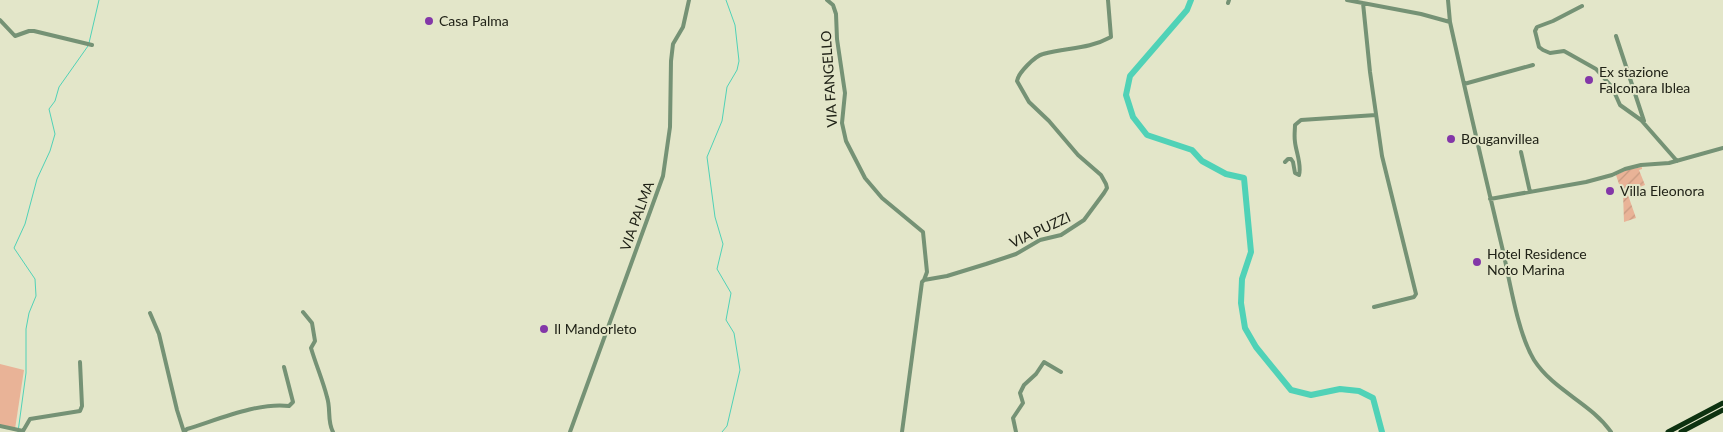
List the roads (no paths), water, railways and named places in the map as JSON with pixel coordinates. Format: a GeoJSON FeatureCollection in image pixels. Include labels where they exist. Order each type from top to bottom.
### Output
{"type":"FeatureCollection","features":[{"type":"Feature","properties":{"kind":"highway"},"geometry":{"type":"LineString","coordinates":[[1668,432],[1723,403]]}},
{"type":"Feature","properties":{"kind":"highway"},"geometry":{"type":"LineString","coordinates":[[1681,432],[1723,410]]}},
{"type":"Feature","properties":{"kind":"street","name":"VIA PALMA"},"geometry":{"type":"LineString","coordinates":[[570,432],[663,176],[670,128],[673,44],[683,27],[689,0]]}},
{"type":"Feature","properties":{"kind":"street","name":"VIA FANGELLO"},"geometry":{"type":"LineString","coordinates":[[827,0],[833,5],[836,14],[837,39],[844,93],[842,123],[846,141],[865,178],[882,198],[923,232],[927,272],[924,280]]}},
{"type":"Feature","properties":{"kind":"street","name":"VIA PUZZI"},"geometry":{"type":"LineString","coordinates":[[924,280],[947,276],[995,261],[1016,254],[1040,240],[1061,235],[1084,220],[1107,188],[1105,180],[1078,155],[1050,121],[1029,102],[1017,81],[1019,74],[1043,54],[1082,48],[1111,37],[1108,0]]}},
{"type":"Feature","properties":{"kind":"street"},"geometry":{"type":"LineString","coordinates":[[1347,0],[1421,14],[1450,22]]}},
{"type":"Feature","properties":{"kind":"street"},"geometry":{"type":"LineString","coordinates":[[1448,0],[1450,22],[1490,199],[1529,351],[1543,372],[1553,382],[1597,415],[1611,432]]}},
{"type":"Feature","properties":{"kind":"street"},"geometry":{"type":"LineString","coordinates":[[1363,3],[1370,72],[1382,156],[1408,254],[1416,294],[1414,297],[1374,307]]}},
{"type":"Feature","properties":{"kind":"street"},"geometry":{"type":"LineString","coordinates":[[1582,6],[1537,27],[1535,31],[1539,47],[1550,53],[1564,51],[1596,69],[1612,87],[1620,105],[1643,122],[1677,161]]}},
{"type":"Feature","properties":{"kind":"street"},"geometry":{"type":"LineString","coordinates":[[0,20],[15,36],[29,30],[92,45]]}},
{"type":"Feature","properties":{"kind":"street"},"geometry":{"type":"LineString","coordinates":[[1615,36],[1643,122]]}},
{"type":"Feature","properties":{"kind":"street"},"geometry":{"type":"LineString","coordinates":[[1464,84],[1533,65]]}},
{"type":"Feature","properties":{"kind":"street"},"geometry":{"type":"LineString","coordinates":[[1285,162],[1288,158],[1291,159],[1295,173],[1299,175],[1300,169],[1295,143],[1295,130],[1296,125],[1301,120],[1376,115]]}},
{"type":"Feature","properties":{"kind":"street"},"geometry":{"type":"LineString","coordinates":[[1490,199],[1599,180],[1625,169],[1641,165],[1669,163],[1723,148]]}},
{"type":"Feature","properties":{"kind":"street"},"geometry":{"type":"LineString","coordinates":[[1521,152],[1530,192]]}},
{"type":"Feature","properties":{"kind":"street"},"geometry":{"type":"LineString","coordinates":[[902,432],[920,287],[924,280]]}},
{"type":"Feature","properties":{"kind":"street"},"geometry":{"type":"LineString","coordinates":[[303,312],[312,323],[315,341],[311,348],[328,399],[329,423],[333,432]]}},
{"type":"Feature","properties":{"kind":"street"},"geometry":{"type":"LineString","coordinates":[[150,313],[159,334],[184,432],[187,429],[261,407],[289,406],[292,402],[284,367]]}},
{"type":"Feature","properties":{"kind":"street"},"geometry":{"type":"LineString","coordinates":[[0,426],[18,431],[24,429],[30,419],[80,411],[82,406],[80,362]]}},
{"type":"Feature","properties":{"kind":"street"},"geometry":{"type":"LineString","coordinates":[[1016,432],[1012,418],[1023,403],[1020,394],[1024,385],[1036,374],[1044,362],[1061,372]]}},
{"type":"Feature","properties":{"kind":"waterway"},"geometry":{"type":"LineString","coordinates":[[89,43],[99,0]]}},
{"type":"Feature","properties":{"kind":"waterway"},"geometry":{"type":"LineString","coordinates":[[722,432],[727,426],[740,370],[734,333],[726,320],[731,293],[717,269],[723,244],[715,217],[707,157],[722,121],[727,87],[737,70],[739,61],[735,25],[726,0]]}},
{"type":"Feature","properties":{"kind":"waterway"},"geometry":{"type":"LineString","coordinates":[[1191,0],[1187,10],[1130,76],[1126,95],[1133,117],[1147,135],[1192,150],[1202,161],[1226,174],[1244,178],[1251,252],[1242,279],[1241,303],[1245,328],[1256,347],[1291,390],[1311,395],[1340,389],[1359,391],[1373,398],[1382,432]]}},
{"type":"Feature","properties":{"kind":"waterway"},"geometry":{"type":"LineString","coordinates":[[18,432],[26,373],[26,329],[29,313],[36,296],[35,279],[14,248],[25,224],[37,179],[50,151],[55,134],[49,109],[55,101],[59,87],[88,46]]}},
{"type":"Feature","properties":{"kind":"place","name":"Casa Palma"},"geometry":{"type":"Point","coordinates":[429,21]}},
{"type":"Feature","properties":{"kind":"place","name":"Ex stazione Falconara Iblea"},"geometry":{"type":"Point","coordinates":[1589,80]}},
{"type":"Feature","properties":{"kind":"place","name":"Bouganvillea"},"geometry":{"type":"Point","coordinates":[1451,139]}},
{"type":"Feature","properties":{"kind":"place","name":"Villa Eleonora"},"geometry":{"type":"Point","coordinates":[1610,191]}},
{"type":"Feature","properties":{"kind":"place","name":"Hotel Residence Noto Marina"},"geometry":{"type":"Point","coordinates":[1477,262]}},
{"type":"Feature","properties":{"kind":"place","name":"Il Mandorleto"},"geometry":{"type":"Point","coordinates":[544,329]}}]}
